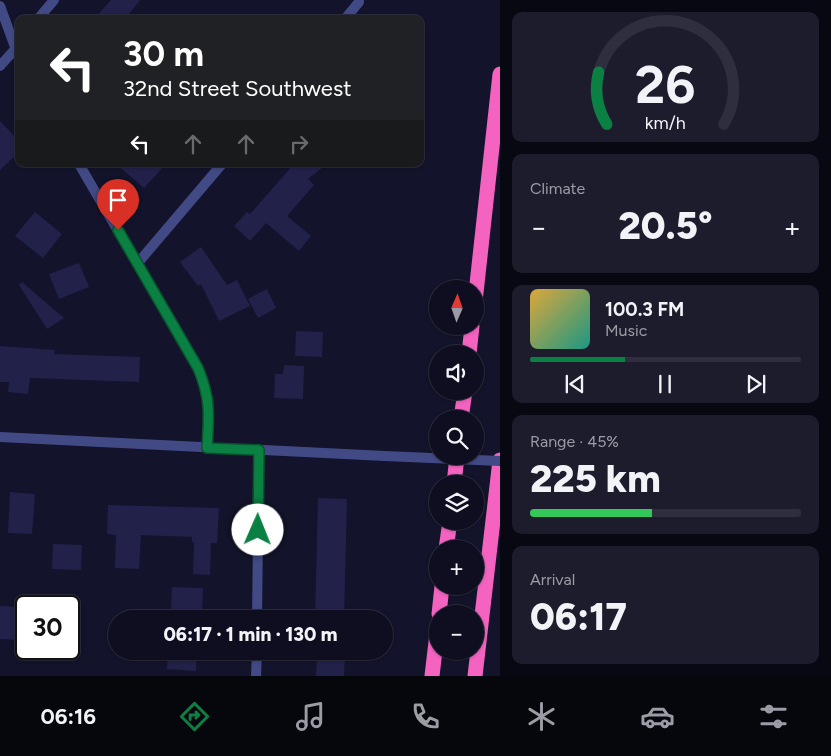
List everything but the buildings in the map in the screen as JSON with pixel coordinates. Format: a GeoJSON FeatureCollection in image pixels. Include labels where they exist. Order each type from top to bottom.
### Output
{"type":"FeatureCollection","features":[{"type":"Feature","properties":{"kind":"highway"},"geometry":{"type":"LineString","coordinates":[[477,280],[500,74]]}},
{"type":"Feature","properties":{"kind":"highway"},"geometry":{"type":"LineString","coordinates":[[475,676],[500,461]]}},
{"type":"Feature","properties":{"kind":"highway"},"geometry":{"type":"LineString","coordinates":[[432,676],[434,660]]}},
{"type":"Feature","properties":{"kind":"street"},"geometry":{"type":"LineString","coordinates":[[41,15],[54,0]]}},
{"type":"Feature","properties":{"kind":"street"},"geometry":{"type":"LineString","coordinates":[[348,15],[359,2]]}},
{"type":"Feature","properties":{"kind":"street"},"geometry":{"type":"LineString","coordinates":[[0,6],[15,46]]}},
{"type":"Feature","properties":{"kind":"street"},"geometry":{"type":"LineString","coordinates":[[0,66],[15,53]]}},
{"type":"Feature","properties":{"kind":"street"},"geometry":{"type":"LineString","coordinates":[[81,167],[198,368],[206,388],[209,411],[207,448]]}},
{"type":"Feature","properties":{"kind":"street"},"geometry":{"type":"LineString","coordinates":[[137,264],[219,167]]}},
{"type":"Feature","properties":{"kind":"street"},"geometry":{"type":"LineString","coordinates":[[0,437],[500,461]]}},
{"type":"Feature","properties":{"kind":"street"},"geometry":{"type":"LineString","coordinates":[[257,610],[259,450]]}},
{"type":"Feature","properties":{"kind":"street"},"geometry":{"type":"LineString","coordinates":[[256,676],[257,660]]}},
{"type":"Feature","properties":{"kind":"route"},"geometry":{"type":"LineString","coordinates":[[118,230],[198,368],[206,388],[209,411],[207,448],[259,450],[258,530]]}}]}
